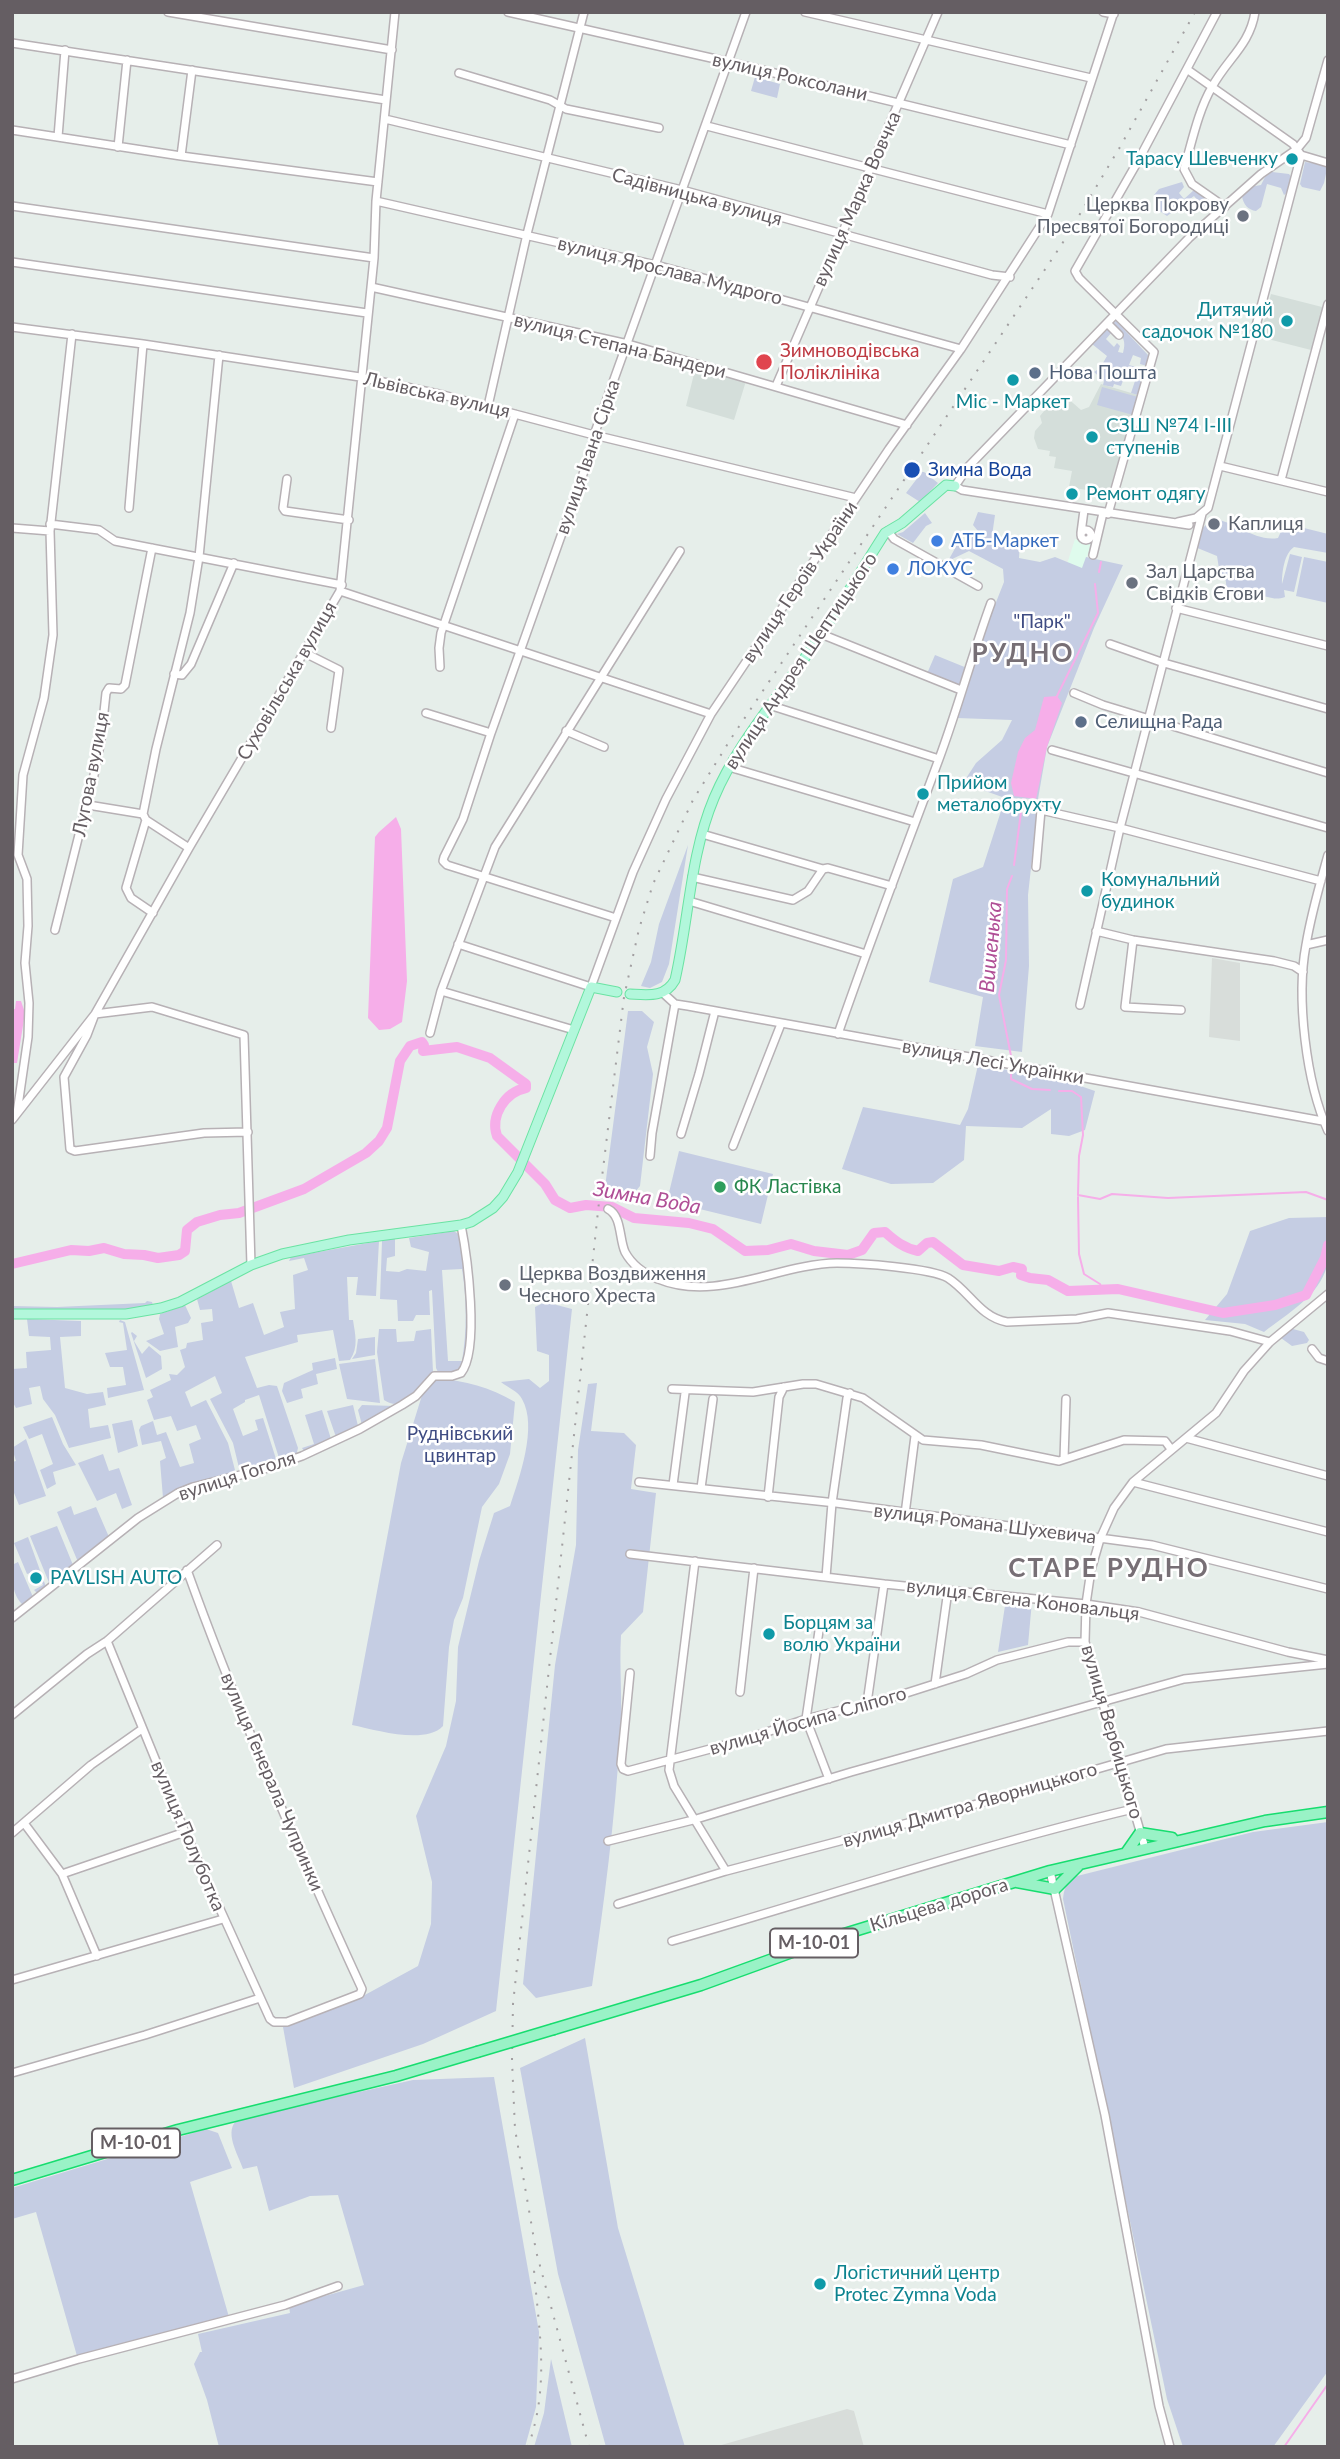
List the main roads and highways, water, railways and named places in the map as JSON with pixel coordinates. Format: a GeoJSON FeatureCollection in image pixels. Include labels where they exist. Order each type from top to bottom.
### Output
{"type":"FeatureCollection","features":[{"type":"Feature","properties":{"kind":"highway","name":"Кільцева дорога"},"geometry":{"type":"LineString","coordinates":[[12,2180],[178,2130],[396,2077],[701,1985],[828,1939],[1014,1881],[1179,1839],[1265,1821],[1328,1812]]}},
{"type":"Feature","properties":{"kind":"highway"},"geometry":{"type":"LineString","coordinates":[[1126,1853],[1140,1833],[1179,1839]]}},
{"type":"Feature","properties":{"kind":"highway"},"geometry":{"type":"LineString","coordinates":[[1014,1881],[1055,1889],[1080,1864]]}},
{"type":"Feature","properties":{"kind":"main road","name":"вулиця Андрея Шептицького"},"geometry":{"type":"LineString","coordinates":[[630,994],[663,993],[671,987],[702,834],[713,800],[729,767],[888,531],[902,523],[946,485],[955,486]]}},
{"type":"Feature","properties":{"kind":"main road","name":"вулиця Героїв України"},"geometry":{"type":"LineString","coordinates":[[12,1314],[112,1315],[161,1308],[180,1302],[251,1265],[282,1254],[337,1242],[461,1225],[493,1208],[518,1172],[591,987],[617,992]]}},
{"type":"Feature","properties":{"kind":"waterway"},"geometry":{"type":"LineString","coordinates":[[1099,572],[1101,562]]}},
{"type":"Feature","properties":{"kind":"waterway"},"geometry":{"type":"LineString","coordinates":[[1057,696],[1098,613],[1095,584]]}},
{"type":"Feature","properties":{"kind":"waterway","name":"Вишенька"},"geometry":{"type":"LineString","coordinates":[[1022,805],[1024,799]]}},
{"type":"Feature","properties":{"kind":"waterway","name":"Вишенька"},"geometry":{"type":"LineString","coordinates":[[1014,865],[1021,812]]}},
{"type":"Feature","properties":{"kind":"waterway","name":"Вишенька"},"geometry":{"type":"LineString","coordinates":[[1012,876],[1007,889],[1006,960],[999,995],[1012,1061]]}},
{"type":"Feature","properties":{"kind":"waterway","name":"Зимна Вода"},"geometry":{"type":"LineString","coordinates":[[12,1264],[71,1250],[104,1248],[124,1254],[158,1258],[179,1255],[185,1251],[187,1230],[197,1222],[239,1213],[304,1189],[366,1153],[379,1141],[387,1128],[400,1061],[410,1046],[422,1042],[423,1051],[457,1047],[490,1058],[526,1084],[526,1088],[512,1094],[501,1106],[495,1128],[497,1136],[545,1184],[555,1200],[570,1208],[586,1205],[612,1207],[634,1218],[689,1223],[713,1229],[745,1251],[768,1250],[791,1244],[814,1251],[848,1255],[862,1250],[874,1233],[885,1232],[913,1250],[918,1251],[927,1243],[933,1242],[963,1265],[999,1271],[1013,1267],[1022,1269],[1021,1275],[1048,1280],[1068,1291],[1118,1289],[1223,1313],[1275,1305],[1306,1295],[1325,1258],[1328,1245]]}},
{"type":"Feature","properties":{"kind":"waterway","name":"Вишенька"},"geometry":{"type":"LineString","coordinates":[[1011,1069],[1011,1079],[1032,1089],[1050,1090]]}},
{"type":"Feature","properties":{"kind":"waterway"},"geometry":{"type":"LineString","coordinates":[[1059,1091],[1072,1091],[1081,1097],[1083,1135],[1079,1156],[1078,1195],[1100,1199],[1112,1194],[1168,1198],[1306,1192],[1328,1200]]}},
{"type":"Feature","properties":{"kind":"waterway"},"geometry":{"type":"LineString","coordinates":[[1078,1197],[1079,1254],[1084,1274],[1100,1284],[1102,1289]]}},
{"type":"Feature","properties":{"kind":"waterway"},"geometry":{"type":"LineString","coordinates":[[1284,2447],[1328,2384]]}},
{"type":"Feature","properties":{"kind":"railway"},"geometry":{"type":"LineString","coordinates":[[589,2447],[536,2251],[515,2129],[513,2004],[599,1202],[624,997],[639,929],[653,884],[693,800],[732,737],[1062,244],[1195,12]]}},
{"type":"Feature","properties":{"kind":"railway"},"geometry":{"type":"LineString","coordinates":[[528,2447],[535,2424],[541,2380],[534,2270]]}},
{"type":"Feature","properties":{"kind":"place","name":"Тарасу Шевченку"},"geometry":{"type":"Point","coordinates":[1292,159]}},
{"type":"Feature","properties":{"kind":"place","name":"Церква Покрову Пресвятої Богородиці"},"geometry":{"type":"Point","coordinates":[1243,216]}},
{"type":"Feature","properties":{"kind":"place","name":"Дитячий садочок №180"},"geometry":{"type":"Point","coordinates":[1287,321]}},
{"type":"Feature","properties":{"kind":"place","name":"Зимноводівська Поліклініка"},"geometry":{"type":"Point","coordinates":[764,362]}},
{"type":"Feature","properties":{"kind":"place","name":"Нова Пошта"},"geometry":{"type":"Point","coordinates":[1035,373]}},
{"type":"Feature","properties":{"kind":"place","name":"Міс - Маркет"},"geometry":{"type":"Point","coordinates":[1013,380]}},
{"type":"Feature","properties":{"kind":"place","name":"СЗШ №74 І-ІІІ ступенів"},"geometry":{"type":"Point","coordinates":[1092,437]}},
{"type":"Feature","properties":{"kind":"place","name":"Зимна Вода"},"geometry":{"type":"Point","coordinates":[912,470]}},
{"type":"Feature","properties":{"kind":"place","name":"Ремонт одягу"},"geometry":{"type":"Point","coordinates":[1072,494]}},
{"type":"Feature","properties":{"kind":"place","name":"Каплиця"},"geometry":{"type":"Point","coordinates":[1214,524]}},
{"type":"Feature","properties":{"kind":"place","name":"АТБ-Маркет"},"geometry":{"type":"Point","coordinates":[937,541]}},
{"type":"Feature","properties":{"kind":"place","name":"ЛОКУС"},"geometry":{"type":"Point","coordinates":[893,569]}},
{"type":"Feature","properties":{"kind":"place","name":"Зал Царства Свідків Єгови"},"geometry":{"type":"Point","coordinates":[1132,583]}},
{"type":"Feature","properties":{"kind":"place","name":"Селищна Рада"},"geometry":{"type":"Point","coordinates":[1081,722]}},
{"type":"Feature","properties":{"kind":"place","name":"Прийом металобрухту"},"geometry":{"type":"Point","coordinates":[923,794]}},
{"type":"Feature","properties":{"kind":"place","name":"Комунальний будинок"},"geometry":{"type":"Point","coordinates":[1087,891]}},
{"type":"Feature","properties":{"kind":"place","name":"ФК Ластівка"},"geometry":{"type":"Point","coordinates":[720,1187]}},
{"type":"Feature","properties":{"kind":"place","name":"Церква Воздвиження Чесного Хреста"},"geometry":{"type":"Point","coordinates":[505,1285]}},
{"type":"Feature","properties":{"kind":"place","name":"PAVLISH AUTO"},"geometry":{"type":"Point","coordinates":[36,1578]}},
{"type":"Feature","properties":{"kind":"place","name":"Борцям за волю України"},"geometry":{"type":"Point","coordinates":[769,1634]}},
{"type":"Feature","properties":{"kind":"place","name":"Логістичний центр Protec Zymna Voda"},"geometry":{"type":"Point","coordinates":[820,2284]}},
{"type":"Feature","properties":{"kind":"district","name":"РУДНО"},"geometry":{"type":"Point","coordinates":[1023,654]}},
{"type":"Feature","properties":{"kind":"district","name":"СТАРЕ РУДНО"},"geometry":{"type":"Point","coordinates":[1109,1569]}},
{"type":"Feature","properties":{"kind":"park label","name":"\"Парк\""},"geometry":{"type":"Point","coordinates":[1042,622]}},
{"type":"Feature","properties":{"kind":"park label","name":"Руднівський цвинтар"},"geometry":{"type":"Point","coordinates":[460,1445]}}]}
